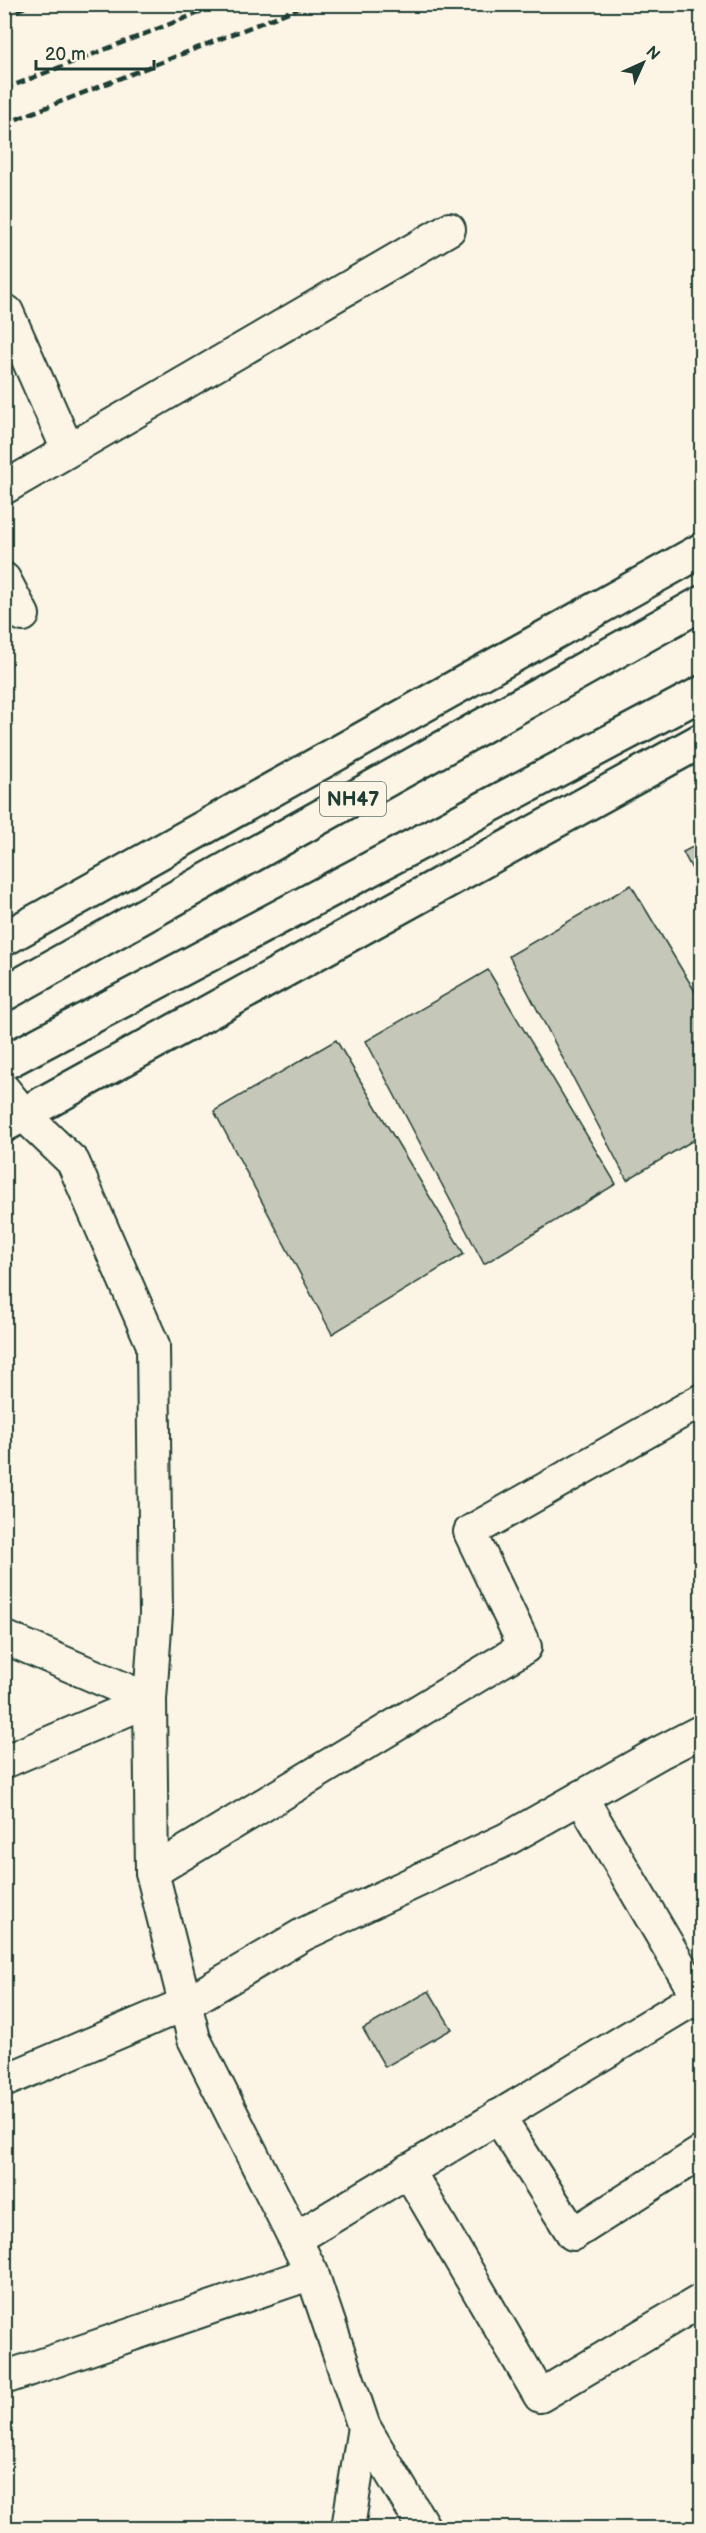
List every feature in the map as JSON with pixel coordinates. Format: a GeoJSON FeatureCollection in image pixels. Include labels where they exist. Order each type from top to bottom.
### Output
{"type":"FeatureCollection","features":[{"type":"Feature","properties":{"kind":"main road"},"geometry":{"type":"LineString","coordinates":[[4,939],[702,550]]}},
{"type":"Feature","properties":{"kind":"main road","name":"NH47"},"geometry":{"type":"LineString","coordinates":[[4,994],[702,603]]}},
{"type":"Feature","properties":{"kind":"main road"},"geometry":{"type":"LineString","coordinates":[[4,1063],[702,693]]}},
{"type":"Feature","properties":{"kind":"main road"},"geometry":{"type":"LineString","coordinates":[[15,1120],[702,740]]}},
{"type":"Feature","properties":{"kind":"street"},"geometry":{"type":"LineString","coordinates":[[4,488],[448,229]]}},
{"type":"Feature","properties":{"kind":"street"},"geometry":{"type":"LineString","coordinates":[[7,312],[68,450]]}},
{"type":"Feature","properties":{"kind":"street"},"geometry":{"type":"LineString","coordinates":[[4,579],[23,615]]}},
{"type":"Feature","properties":{"kind":"street"},"geometry":{"type":"LineString","coordinates":[[4,1089],[15,1120],[73,1162],[153,1345],[156,1614],[150,1700],[152,1872],[194,2039],[312,2273],[364,2427],[424,2529]]}},
{"type":"Feature","properties":{"kind":"street"},"geometry":{"type":"LineString","coordinates":[[152,1872],[525,1647],[470,1532],[702,1400]]}},
{"type":"Feature","properties":{"kind":"street"},"geometry":{"type":"LineString","coordinates":[[4,1637],[150,1700]]}},
{"type":"Feature","properties":{"kind":"street"},"geometry":{"type":"LineString","coordinates":[[4,1762],[150,1700]]}},
{"type":"Feature","properties":{"kind":"street"},"geometry":{"type":"LineString","coordinates":[[4,2081],[185,2004],[304,1934],[507,1839],[702,1731]]}},
{"type":"Feature","properties":{"kind":"street"},"geometry":{"type":"LineString","coordinates":[[295,2239],[498,2116],[700,1998],[581,1797]]}},
{"type":"Feature","properties":{"kind":"street"},"geometry":{"type":"LineString","coordinates":[[498,2116],[573,2234],[702,2152]]}},
{"type":"Feature","properties":{"kind":"street"},"geometry":{"type":"LineString","coordinates":[[408,2170],[540,2396],[702,2300]]}},
{"type":"Feature","properties":{"kind":"street"},"geometry":{"type":"LineString","coordinates":[[4,2378],[312,2273]]}},
{"type":"Feature","properties":{"kind":"street"},"geometry":{"type":"LineString","coordinates":[[348,2529],[364,2427]]}},
{"type":"Feature","properties":{"kind":"building"},"geometry":{"type":"Polygon","coordinates":[[[702,842],[702,888],[683,852],[702,842]]]}},
{"type":"Feature","properties":{"kind":"building"},"geometry":{"type":"Polygon","coordinates":[[[631,885],[702,1003],[702,1135],[627,1180],[509,956],[631,885]]]}},
{"type":"Feature","properties":{"kind":"building"},"geometry":{"type":"Polygon","coordinates":[[[488,970],[616,1184],[484,1264],[366,1041],[488,970]]]}},
{"type":"Feature","properties":{"kind":"building"},"geometry":{"type":"Polygon","coordinates":[[[336,1040],[464,1254],[332,1334],[214,1111],[336,1040]]]}},
{"type":"Feature","properties":{"kind":"building"},"geometry":{"type":"Polygon","coordinates":[[[429,1991],[452,2029],[385,2067],[363,2029],[429,1991]]]}},
{"type":"Feature","properties":{"kind":"railway"},"geometry":{"type":"LineString","coordinates":[[4,16],[32,4]]}},
{"type":"Feature","properties":{"kind":"railway"},"geometry":{"type":"LineString","coordinates":[[4,89],[221,4]]}},
{"type":"Feature","properties":{"kind":"railway"},"geometry":{"type":"LineString","coordinates":[[4,124],[309,4]]}}]}
